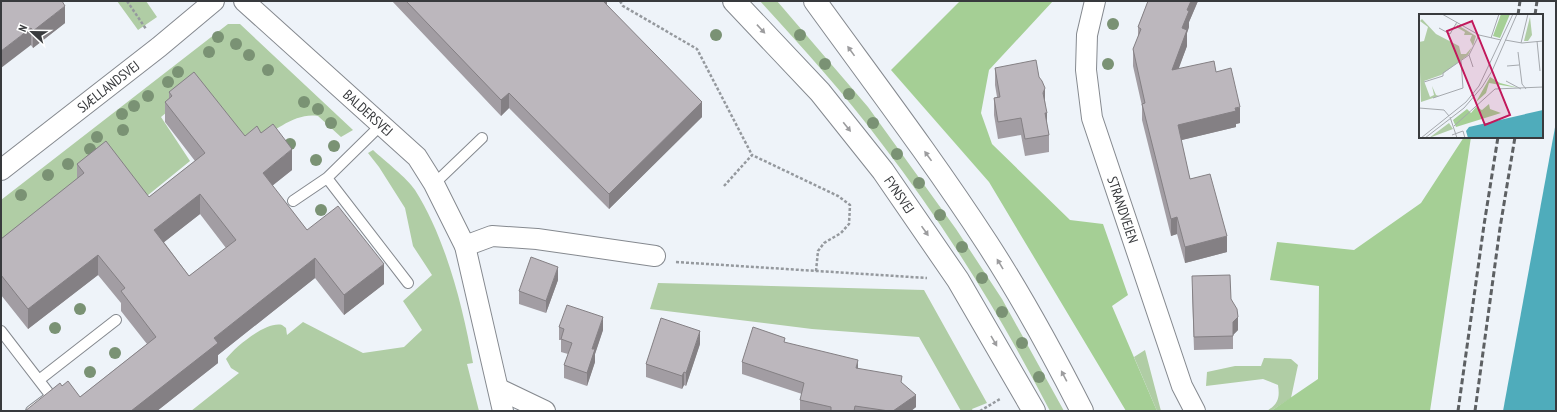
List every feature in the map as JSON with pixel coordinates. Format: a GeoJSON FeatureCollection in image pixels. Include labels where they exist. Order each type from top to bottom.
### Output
{"type":"FeatureCollection","features":[{"type":"Feature","properties":{"kind":"main road","name":"FYNSVEJ"},"geometry":{"type":"LineString","coordinates":[[734,1],[820,92],[882,170],[958,280],[1034,411]]}},
{"type":"Feature","properties":{"kind":"main road"},"geometry":{"type":"LineString","coordinates":[[815,1],[938,170],[988,244],[1045,340],[1082,411]]}},
{"type":"Feature","properties":{"kind":"street","name":"SJÆLLANDSVEJ"},"geometry":{"type":"LineString","coordinates":[[1,170],[159,48],[214,1]]}},
{"type":"Feature","properties":{"kind":"street","name":"BALDERSVEJ"},"geometry":{"type":"LineString","coordinates":[[244,1],[417,157],[434,184],[465,246],[503,411]]}},
{"type":"Feature","properties":{"kind":"street","name":"STRANDVEJEN"},"geometry":{"type":"LineString","coordinates":[[1095,1],[1087,35],[1086,70],[1092,118],[1180,379],[1195,411]]}},
{"type":"Feature","properties":{"kind":"street"},"geometry":{"type":"LineString","coordinates":[[465,246],[492,236],[537,239],[655,256]]}},
{"type":"Feature","properties":{"kind":"street"},"geometry":{"type":"LineString","coordinates":[[499,389],[545,411]]}},
{"type":"Feature","properties":{"kind":"lane"},"geometry":{"type":"LineString","coordinates":[[293,201],[327,178],[381,125]]}},
{"type":"Feature","properties":{"kind":"lane"},"geometry":{"type":"LineString","coordinates":[[434,184],[482,138]]}},
{"type":"Feature","properties":{"kind":"lane"},"geometry":{"type":"LineString","coordinates":[[327,178],[408,283]]}},
{"type":"Feature","properties":{"kind":"lane"},"geometry":{"type":"LineString","coordinates":[[39,380],[116,320]]}},
{"type":"Feature","properties":{"kind":"lane"},"geometry":{"type":"LineString","coordinates":[[1,331],[51,396],[31,411]]}},
{"type":"Feature","properties":{"kind":"path"},"geometry":{"type":"LineString","coordinates":[[127,1],[159,48]]}},
{"type":"Feature","properties":{"kind":"path"},"geometry":{"type":"LineString","coordinates":[[620,1],[623,6],[697,49],[752,155],[838,196],[850,205],[849,224],[841,233],[824,243],[818,251],[816,271]]}},
{"type":"Feature","properties":{"kind":"path"},"geometry":{"type":"LineString","coordinates":[[724,186],[752,155]]}},
{"type":"Feature","properties":{"kind":"path"},"geometry":{"type":"LineString","coordinates":[[655,256],[677,262],[958,280]]}},
{"type":"Feature","properties":{"kind":"green space"},"geometry":{"type":"Polygon","coordinates":[[[117,1],[146,1],[157,17],[138,30],[117,1]]]}},
{"type":"Feature","properties":{"kind":"green space"},"geometry":{"type":"Polygon","coordinates":[[[760,1],[777,1],[868,107],[956,229],[1002,299],[1064,411],[1050,411],[993,308],[951,240],[906,175],[868,125],[838,89],[760,1]]]}},
{"type":"Feature","properties":{"kind":"green space"},"geometry":{"type":"Polygon","coordinates":[[[960,1],[1053,1],[989,70],[981,113],[992,144],[1070,220],[1103,224],[1128,295],[1112,306],[1157,411],[1126,411],[989,182],[891,70],[960,1]]]}},
{"type":"Feature","properties":{"kind":"green space"},"geometry":{"type":"Polygon","coordinates":[[[228,24],[240,24],[353,130],[341,137],[318,116],[300,117],[292,120],[251,144],[201,84],[161,117],[190,161],[142,200],[1,241],[1,200],[228,24]]]}},
{"type":"Feature","properties":{"kind":"green space"},"geometry":{"type":"Polygon","coordinates":[[[1463,138],[1471,138],[1430,411],[1271,411],[1318,379],[1319,286],[1270,280],[1277,242],[1354,250],[1421,203],[1463,138]]]}},
{"type":"Feature","properties":{"kind":"green space"},"geometry":{"type":"Polygon","coordinates":[[[373,150],[401,175],[415,190],[436,230],[452,274],[464,319],[473,363],[467,364],[479,411],[191,411],[239,373],[231,368],[226,359],[230,354],[251,336],[268,327],[282,325],[286,328],[287,335],[303,322],[363,353],[404,347],[422,330],[403,301],[432,275],[413,246],[405,208],[379,167],[368,153],[373,150]]]}},
{"type":"Feature","properties":{"kind":"green space"},"geometry":{"type":"Polygon","coordinates":[[[658,283],[924,290],[987,403],[972,409],[973,411],[961,411],[919,337],[812,329],[650,309],[658,283]]]}},
{"type":"Feature","properties":{"kind":"green space"},"geometry":{"type":"Polygon","coordinates":[[[1145,350],[1161,411],[1157,411],[1134,357],[1145,350]]]}},
{"type":"Feature","properties":{"kind":"green space"},"geometry":{"type":"Polygon","coordinates":[[[1264,358],[1291,359],[1298,365],[1291,398],[1271,411],[1267,411],[1276,403],[1279,394],[1278,385],[1263,379],[1206,386],[1207,372],[1235,366],[1261,366],[1264,358]]]}},
{"type":"Feature","properties":{"kind":"water"},"geometry":{"type":"Polygon","coordinates":[[[1556,122],[1556,411],[1503,411],[1556,122]]]}},
{"type":"Feature","properties":{"kind":"building"},"geometry":{"type":"Polygon","coordinates":[[[1,1],[62,1],[65,6],[33,31],[31,28],[1,51],[1,1]]]}},
{"type":"Feature","properties":{"kind":"building"},"geometry":{"type":"Polygon","coordinates":[[[406,1],[605,1],[604,2],[702,102],[609,194],[509,93],[501,100],[406,1]]]}},
{"type":"Feature","properties":{"kind":"building"},"geometry":{"type":"Polygon","coordinates":[[[1148,1],[1191,1],[1187,10],[1189,11],[1182,28],[1187,30],[1172,70],[1214,61],[1216,72],[1231,68],[1240,107],[1235,108],[1236,111],[1178,125],[1190,179],[1210,174],[1227,236],[1185,247],[1177,217],[1171,219],[1142,104],[1145,103],[1133,49],[1141,29],[1138,27],[1148,1]]]}},
{"type":"Feature","properties":{"kind":"building"},"geometry":{"type":"Polygon","coordinates":[[[1036,60],[1039,77],[1045,88],[1043,93],[1049,135],[1025,139],[1021,118],[998,122],[994,98],[1000,97],[995,68],[1036,60]]]}},
{"type":"Feature","properties":{"kind":"building"},"geometry":{"type":"Polygon","coordinates":[[[194,72],[245,136],[257,126],[261,133],[273,124],[292,149],[263,173],[307,230],[338,206],[384,264],[344,295],[315,258],[214,338],[218,343],[131,411],[25,411],[60,383],[62,386],[68,381],[80,397],[156,337],[121,291],[125,288],[98,255],[28,309],[1,275],[1,239],[84,173],[77,164],[106,141],[149,197],[205,153],[165,102],[172,96],[169,92],[194,72]],[[200,194],[154,230],[189,276],[236,240],[200,194]]]}},
{"type":"Feature","properties":{"kind":"building"},"geometry":{"type":"Polygon","coordinates":[[[531,257],[558,267],[546,301],[519,291],[531,257]]]}},
{"type":"Feature","properties":{"kind":"building"},"geometry":{"type":"Polygon","coordinates":[[[1230,275],[1231,299],[1237,309],[1238,317],[1233,322],[1233,336],[1194,337],[1192,276],[1230,275]]]}},
{"type":"Feature","properties":{"kind":"building"},"geometry":{"type":"Polygon","coordinates":[[[567,305],[603,317],[592,349],[595,349],[587,373],[564,365],[572,343],[561,339],[564,329],[559,327],[567,305]]]}},
{"type":"Feature","properties":{"kind":"building"},"geometry":{"type":"Polygon","coordinates":[[[661,318],[700,331],[686,373],[684,372],[682,376],[646,364],[661,318]]]}},
{"type":"Feature","properties":{"kind":"building"},"geometry":{"type":"Polygon","coordinates":[[[753,327],[785,338],[784,342],[858,360],[856,368],[902,376],[901,382],[916,395],[893,411],[855,406],[854,411],[831,411],[831,407],[800,400],[804,383],[742,362],[753,327]]]}},
{"type":"Feature","properties":{"kind":"railway"},"geometry":{"type":"LineString","coordinates":[[1518,14],[1520,1]]}},
{"type":"Feature","properties":{"kind":"railway"},"geometry":{"type":"LineString","coordinates":[[1535,14],[1537,1]]}},
{"type":"Feature","properties":{"kind":"railway"},"geometry":{"type":"LineString","coordinates":[[1458,411],[1498,138]]}},
{"type":"Feature","properties":{"kind":"railway"},"geometry":{"type":"LineString","coordinates":[[1475,411],[1500,228],[1515,138]]}}]}
